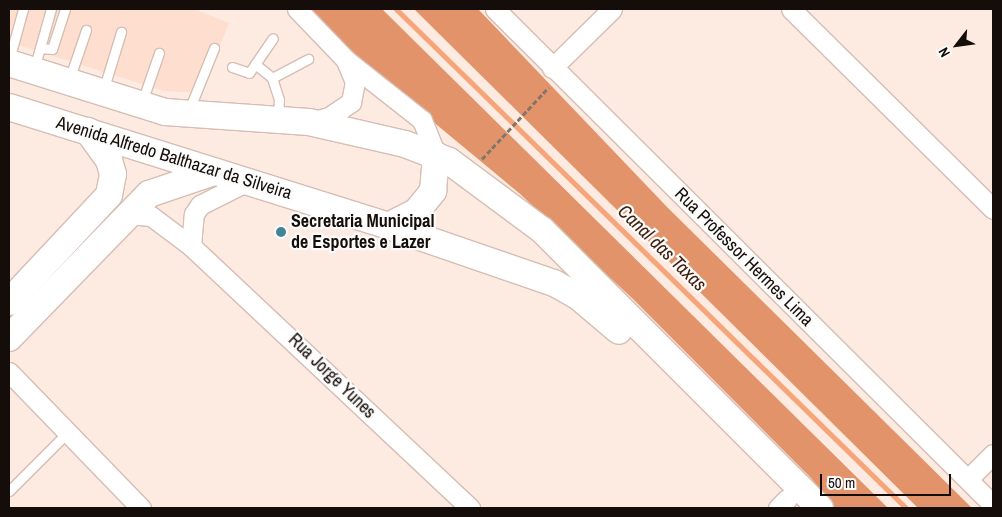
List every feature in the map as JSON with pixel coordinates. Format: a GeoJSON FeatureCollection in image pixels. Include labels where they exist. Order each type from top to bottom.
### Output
{"type":"FeatureCollection","features":[{"type":"Feature","properties":{"kind":"street"},"geometry":{"type":"LineString","coordinates":[[297,9],[346,60],[422,120],[436,155],[433,191],[416,211],[388,226]]}},
{"type":"Feature","properties":{"kind":"street","name":"Rua Professor Hermes Lima"},"geometry":{"type":"LineString","coordinates":[[495,9],[552,68],[993,504]]}},
{"type":"Feature","properties":{"kind":"street"},"geometry":{"type":"LineString","coordinates":[[552,68],[612,9]]}},
{"type":"Feature","properties":{"kind":"street"},"geometry":{"type":"LineString","coordinates":[[791,9],[993,209]]}},
{"type":"Feature","properties":{"kind":"street"},"geometry":{"type":"LineString","coordinates":[[9,62],[37,60],[68,82],[141,105],[188,115],[309,122],[436,155],[470,173],[542,230],[820,508]]}},
{"type":"Feature","properties":{"kind":"street"},"geometry":{"type":"LineString","coordinates":[[309,122],[329,117],[351,102],[356,82],[346,60]]}},
{"type":"Feature","properties":{"kind":"street","name":"Avenida Alfredo Balthazar da Silveira"},"geometry":{"type":"LineString","coordinates":[[9,107],[388,226],[554,283],[591,306],[787,505]]}},
{"type":"Feature","properties":{"kind":"street"},"geometry":{"type":"LineString","coordinates":[[9,302],[109,195],[113,174],[109,160],[88,131]]}},
{"type":"Feature","properties":{"kind":"street"},"geometry":{"type":"LineString","coordinates":[[9,338],[128,214],[153,191],[214,172]]}},
{"type":"Feature","properties":{"kind":"street"},"geometry":{"type":"LineString","coordinates":[[191,246],[194,214],[200,205],[248,182]]}},
{"type":"Feature","properties":{"kind":"street","name":"Rua Jorge Yunes"},"geometry":{"type":"LineString","coordinates":[[128,214],[152,216],[191,246],[470,508]]}},
{"type":"Feature","properties":{"kind":"street"},"geometry":{"type":"LineString","coordinates":[[9,372],[141,508]]}},
{"type":"Feature","properties":{"kind":"street"},"geometry":{"type":"LineString","coordinates":[[968,480],[993,454]]}},
{"type":"Feature","properties":{"kind":"lane"},"geometry":{"type":"LineString","coordinates":[[9,62],[23,9]]}},
{"type":"Feature","properties":{"kind":"lane"},"geometry":{"type":"LineString","coordinates":[[37,60],[51,9]]}},
{"type":"Feature","properties":{"kind":"lane"},"geometry":{"type":"LineString","coordinates":[[37,60],[52,49],[65,9]]}},
{"type":"Feature","properties":{"kind":"lane"},"geometry":{"type":"LineString","coordinates":[[68,82],[86,30]]}},
{"type":"Feature","properties":{"kind":"lane"},"geometry":{"type":"LineString","coordinates":[[102,94],[121,32]]}},
{"type":"Feature","properties":{"kind":"lane"},"geometry":{"type":"LineString","coordinates":[[232,66],[245,74],[256,64],[273,38]]}},
{"type":"Feature","properties":{"kind":"lane"},"geometry":{"type":"LineString","coordinates":[[188,115],[214,48]]}},
{"type":"Feature","properties":{"kind":"lane"},"geometry":{"type":"LineString","coordinates":[[141,105],[159,53]]}},
{"type":"Feature","properties":{"kind":"lane"},"geometry":{"type":"LineString","coordinates":[[272,78],[308,59]]}},
{"type":"Feature","properties":{"kind":"lane"},"geometry":{"type":"LineString","coordinates":[[256,64],[272,78],[279,99],[278,121]]}},
{"type":"Feature","properties":{"kind":"lane"},"geometry":{"type":"LineString","coordinates":[[9,491],[67,433]]}},
{"type":"Feature","properties":{"kind":"path"},"geometry":{"type":"LineString","coordinates":[[494,145],[535,102]]}},
{"type":"Feature","properties":{"kind":"shaded area"},"geometry":{"type":"Polygon","coordinates":[[[9,9],[194,9],[229,23],[201,93],[164,91],[9,42],[9,9]]]}},
{"type":"Feature","properties":{"kind":"shaded area"},"geometry":{"type":"Polygon","coordinates":[[[310,9],[382,9],[888,508],[835,508],[811,478],[633,299],[519,193],[355,57],[310,9]]]}},
{"type":"Feature","properties":{"kind":"shaded area"},"geometry":{"type":"Polygon","coordinates":[[[414,9],[478,9],[668,208],[972,508],[918,508],[414,9]]]}},
{"type":"Feature","properties":{"kind":"waterway","name":"Canal das Taxas"},"geometry":{"type":"LineString","coordinates":[[396,9],[906,508]]}},
{"type":"Feature","properties":{"kind":"place","name":"Secretaria Municipal de Esportes e Lazer"},"geometry":{"type":"Point","coordinates":[281,232]}}]}
